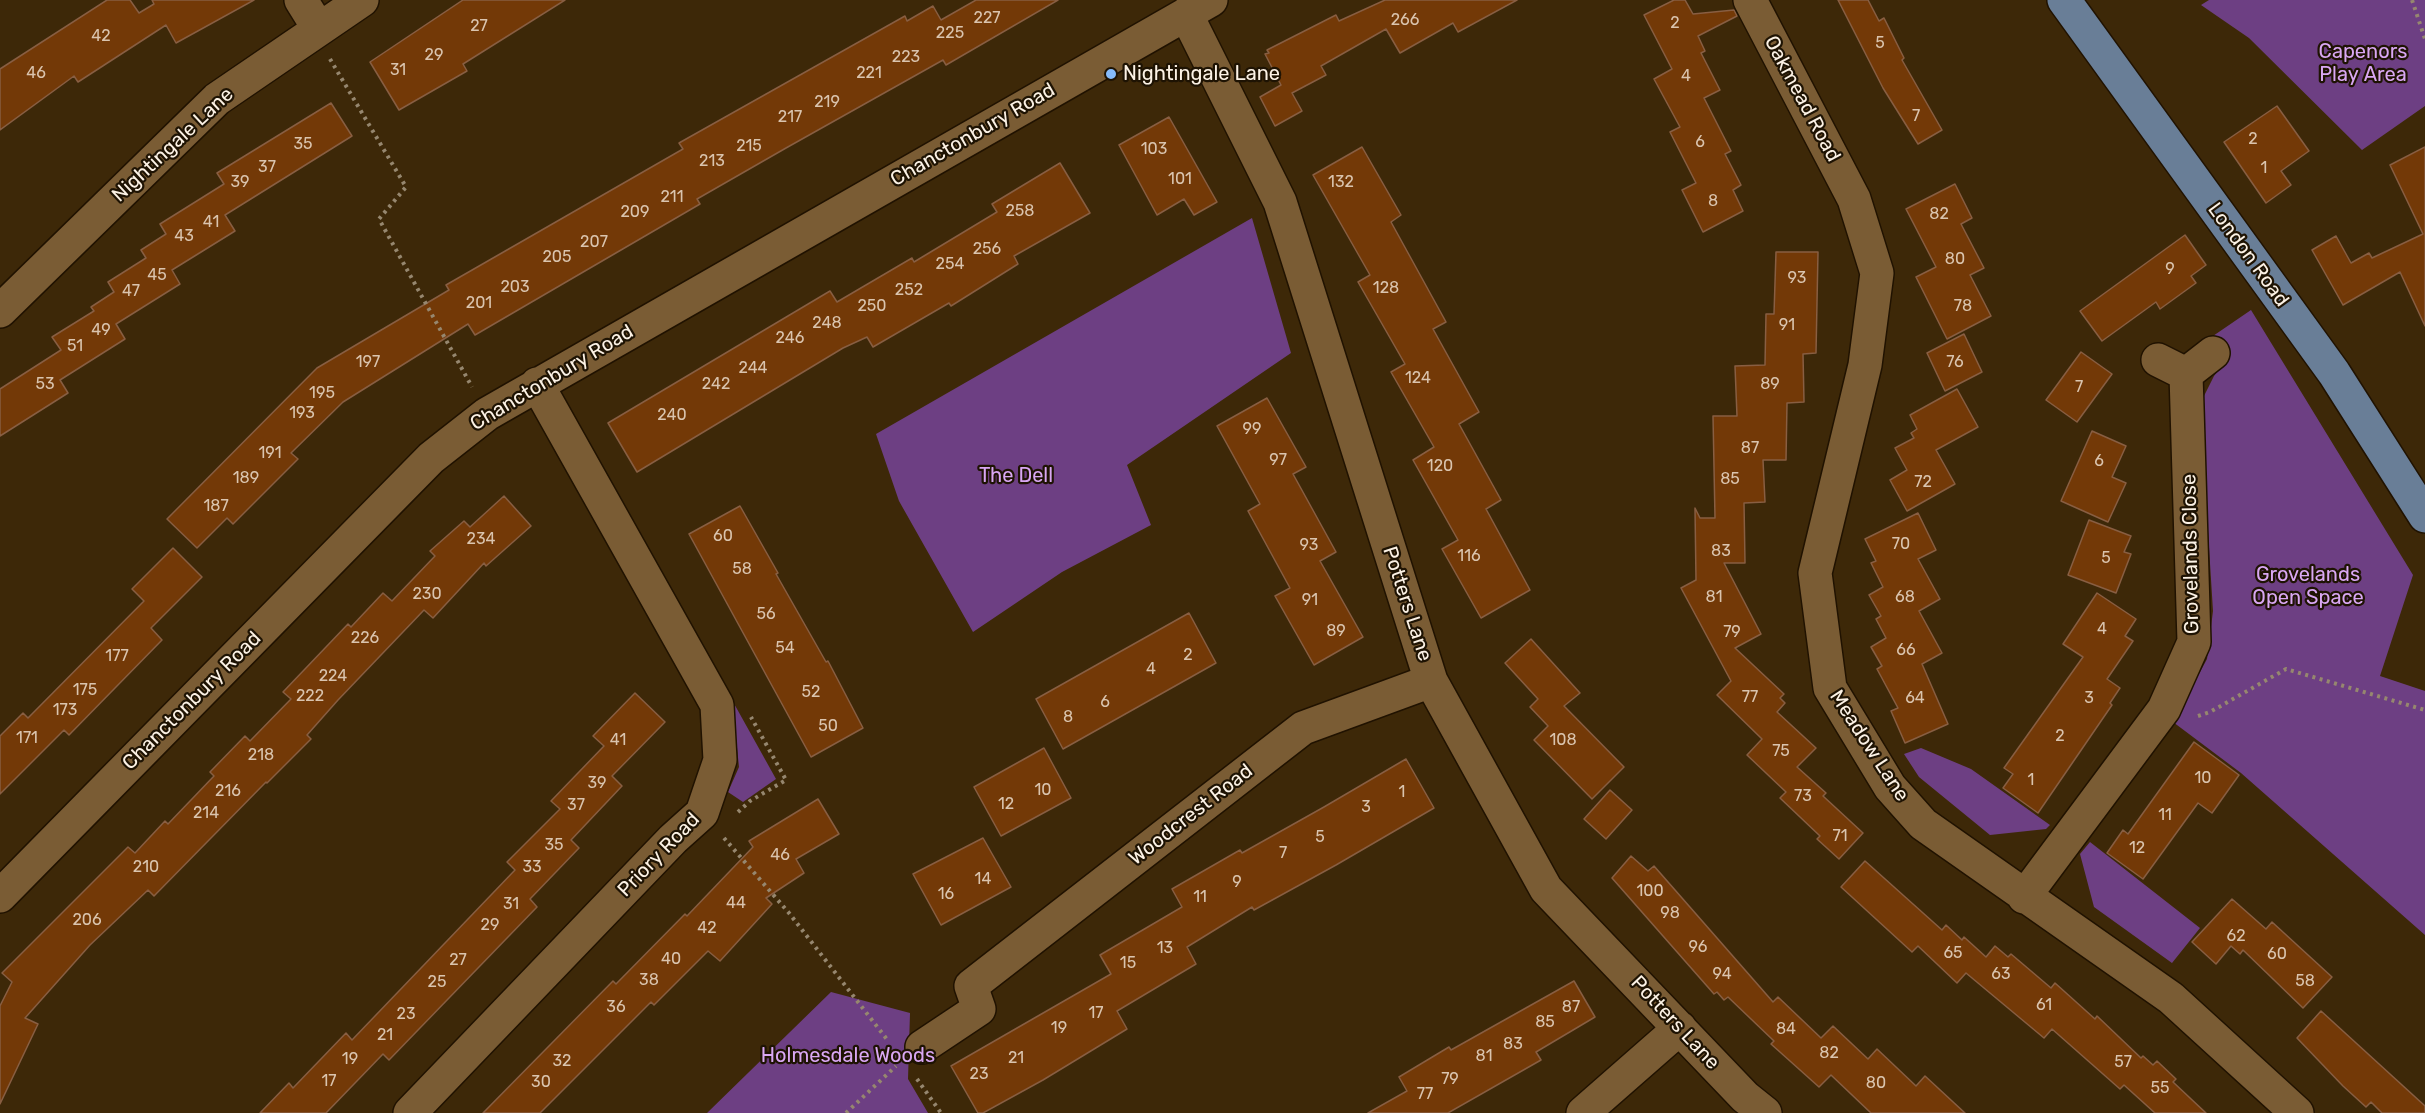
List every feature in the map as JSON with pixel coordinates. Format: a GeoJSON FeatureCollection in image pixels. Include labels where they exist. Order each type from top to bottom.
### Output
{"type":"FeatureCollection","features":[{"type":"Feature","properties":{"kind":"main road","name":"London Road"},"geometry":{"type":"LineString","coordinates":[[2064,0],[2334,373],[2425,516]]}},
{"type":"Feature","properties":{"kind":"street"},"geometry":{"type":"LineString","coordinates":[[301,0],[316,30]]}},
{"type":"Feature","properties":{"kind":"street","name":"Nightingale Lane"},"geometry":{"type":"LineString","coordinates":[[0,310],[217,99],[362,0]]}},
{"type":"Feature","properties":{"kind":"street","name":"Oakmead Road"},"geometry":{"type":"LineString","coordinates":[[1750,0],[1854,199]]}},
{"type":"Feature","properties":{"kind":"street","name":"Chanctonbury Road"},"geometry":{"type":"LineString","coordinates":[[0,896],[431,458],[487,414],[1198,7]]}},
{"type":"Feature","properties":{"kind":"street","name":"Potters Lane"},"geometry":{"type":"LineString","coordinates":[[1198,7],[1280,202],[1431,681],[1546,889],[1744,1097],[1765,1113]]}},
{"type":"Feature","properties":{"kind":"street","name":"Meadow Lane"},"geometry":{"type":"LineString","coordinates":[[1854,199],[1876,273],[1865,365],[1815,573],[1830,688],[1890,787],[1923,824],[2171,999],[2297,1113]]}},
{"type":"Feature","properties":{"kind":"street","name":"Grovelands Close"},"geometry":{"type":"LineString","coordinates":[[2024,897],[2164,710],[2194,642],[2172,367],[2213,354]]}},
{"type":"Feature","properties":{"kind":"street","name":"Priory Road"},"geometry":{"type":"LineString","coordinates":[[410,1113],[673,839],[702,813],[720,760],[717,705],[537,384]]}},
{"type":"Feature","properties":{"kind":"street","name":"Woodcrest Road"},"geometry":{"type":"LineString","coordinates":[[913,1053],[980,1009],[971,986],[1303,728],[1431,681]]}},
{"type":"Feature","properties":{"kind":"street"},"geometry":{"type":"LineString","coordinates":[[1583,1113],[1680,1028]]}},
{"type":"Feature","properties":{"kind":"path"},"geometry":{"type":"LineString","coordinates":[[2412,0],[2425,39]]}},
{"type":"Feature","properties":{"kind":"path"},"geometry":{"type":"LineString","coordinates":[[316,30],[406,186],[379,219],[487,414]]}},
{"type":"Feature","properties":{"kind":"path"},"geometry":{"type":"LineString","coordinates":[[2210,712],[2286,669],[2425,710]]}},
{"type":"Feature","properties":{"kind":"path"},"geometry":{"type":"LineString","coordinates":[[702,813],[913,1053],[941,1113]]}},
{"type":"Feature","properties":{"kind":"path"},"geometry":{"type":"LineString","coordinates":[[846,1113],[913,1053]]}},
{"type":"Feature","properties":{"kind":"green space","name":"Capenors Play Area"},"geometry":{"type":"Polygon","coordinates":[[[2209,0],[2425,0],[2425,106],[2362,150],[2249,38],[2201,5],[2209,0]]]}},
{"type":"Feature","properties":{"kind":"green space","name":"The Dell"},"geometry":{"type":"Polygon","coordinates":[[[1252,218],[1291,353],[1127,465],[1151,525],[1062,572],[973,632],[899,501],[876,434],[1252,218]]]}},
{"type":"Feature","properties":{"kind":"green space","name":"Grovelands Open Space"},"geometry":{"type":"Polygon","coordinates":[[[2251,310],[2413,575],[2380,676],[2425,691],[2425,935],[2241,773],[2173,722],[2207,659],[2213,611],[2200,404],[2214,376],[2227,359],[2213,336],[2251,310]]]}},
{"type":"Feature","properties":{"kind":"green space"},"geometry":{"type":"Polygon","coordinates":[[[732,700],[776,779],[743,802],[728,792],[739,767],[732,700]]]}},
{"type":"Feature","properties":{"kind":"green space"},"geometry":{"type":"Polygon","coordinates":[[[1921,748],[1971,769],[2050,825],[2046,829],[1990,835],[1919,777],[1904,754],[1921,748]]]}},
{"type":"Feature","properties":{"kind":"green space"},"geometry":{"type":"Polygon","coordinates":[[[2090,842],[2200,928],[2172,963],[2094,907],[2080,854],[2090,842]]]}},
{"type":"Feature","properties":{"kind":"green space","name":"Holmesdale Woods"},"geometry":{"type":"Polygon","coordinates":[[[831,992],[910,1013],[908,1079],[928,1113],[707,1113],[831,992]]]}},
{"type":"Feature","properties":{"kind":"building"},"geometry":{"type":"Polygon","coordinates":[[[107,0],[130,0],[139,13],[154,4],[152,0],[254,0],[176,43],[166,25],[78,82],[74,76],[0,130],[0,69],[107,0]]]}},
{"type":"Feature","properties":{"kind":"building"},"geometry":{"type":"Polygon","coordinates":[[[463,0],[565,0],[463,64],[467,71],[399,110],[370,62],[463,0]]]}},
{"type":"Feature","properties":{"kind":"building"},"geometry":{"type":"Polygon","coordinates":[[[976,0],[1058,0],[946,65],[943,60],[697,199],[700,204],[475,335],[468,324],[343,402],[291,453],[298,459],[233,524],[227,518],[197,548],[167,519],[317,368],[449,290],[446,285],[683,149],[679,143],[905,16],[907,21],[933,6],[941,20],[976,0]]]}},
{"type":"Feature","properties":{"kind":"building"},"geometry":{"type":"Polygon","coordinates":[[[1385,0],[1517,0],[1458,32],[1453,23],[1400,53],[1386,29],[1321,66],[1326,75],[1292,93],[1302,111],[1275,126],[1260,97],[1281,85],[1265,54],[1269,53],[1267,50],[1336,15],[1339,21],[1385,0]]]}},
{"type":"Feature","properties":{"kind":"building"},"geometry":{"type":"Polygon","coordinates":[[[1674,0],[1685,0],[1693,14],[1734,10],[1737,16],[1698,36],[1705,51],[1701,53],[1720,90],[1704,98],[1731,151],[1725,154],[1741,185],[1733,190],[1743,211],[1703,232],[1682,190],[1696,183],[1670,132],[1680,127],[1654,79],[1672,69],[1644,15],[1674,0]]]}},
{"type":"Feature","properties":{"kind":"building"},"geometry":{"type":"Polygon","coordinates":[[[1838,0],[1868,0],[1879,21],[1884,18],[1904,58],[1902,60],[1942,130],[1918,144],[1883,88],[1838,0]]]}},
{"type":"Feature","properties":{"kind":"building"},"geometry":{"type":"Polygon","coordinates":[[[331,103],[352,136],[225,215],[235,231],[172,270],[180,284],[116,324],[125,339],[60,380],[68,393],[0,436],[0,389],[61,350],[52,337],[94,311],[91,307],[114,292],[108,282],[146,258],[141,250],[166,234],[160,224],[224,184],[217,173],[331,103]]]}},
{"type":"Feature","properties":{"kind":"building"},"geometry":{"type":"Polygon","coordinates":[[[2277,106],[2309,151],[2281,171],[2291,185],[2266,203],[2224,142],[2277,106]]]}},
{"type":"Feature","properties":{"kind":"building"},"geometry":{"type":"Polygon","coordinates":[[[1169,117],[1217,202],[1194,215],[1184,199],[1157,215],[1119,145],[1169,117]]]}},
{"type":"Feature","properties":{"kind":"building"},"geometry":{"type":"Polygon","coordinates":[[[1362,147],[1401,215],[1391,222],[1446,322],[1433,329],[1479,412],[1459,424],[1501,500],[1486,509],[1530,590],[1481,618],[1442,549],[1458,540],[1413,460],[1434,447],[1391,372],[1405,364],[1358,282],[1370,275],[1313,175],[1362,147]]]}},
{"type":"Feature","properties":{"kind":"building"},"geometry":{"type":"Polygon","coordinates":[[[2425,147],[2425,326],[2400,272],[2343,305],[2312,250],[2336,236],[2351,263],[2369,253],[2372,258],[2423,234],[2390,165],[2425,147]]]}},
{"type":"Feature","properties":{"kind":"building"},"geometry":{"type":"Polygon","coordinates":[[[1060,163],[1090,213],[1014,256],[1018,264],[951,306],[949,303],[873,347],[867,337],[843,348],[637,472],[608,423],[830,291],[837,302],[912,258],[914,262],[997,212],[992,204],[1060,163]]]}},
{"type":"Feature","properties":{"kind":"building"},"geometry":{"type":"Polygon","coordinates":[[[1955,184],[1972,218],[1961,224],[1984,268],[1970,275],[1991,316],[1947,339],[1916,277],[1936,267],[1906,209],[1955,184]]]}},
{"type":"Feature","properties":{"kind":"building"},"geometry":{"type":"Polygon","coordinates":[[[2185,235],[2206,265],[2191,276],[2196,283],[2160,309],[2156,302],[2102,341],[2080,311],[2185,235]]]}},
{"type":"Feature","properties":{"kind":"building"},"geometry":{"type":"Polygon","coordinates":[[[1776,252],[1818,252],[1816,353],[1803,354],[1804,402],[1787,403],[1786,460],[1763,460],[1765,502],[1744,503],[1745,563],[1724,563],[1761,634],[1735,648],[1784,694],[1780,698],[1785,703],[1777,712],[1816,748],[1797,767],[1826,793],[1823,796],[1863,833],[1839,859],[1817,839],[1820,836],[1780,798],[1786,792],[1747,755],[1762,739],[1717,695],[1731,681],[1681,588],[1696,580],[1695,508],[1700,518],[1715,518],[1713,416],[1737,416],[1735,366],[1765,365],[1766,314],[1774,314],[1776,252]]]}},
{"type":"Feature","properties":{"kind":"building"},"geometry":{"type":"Polygon","coordinates":[[[1964,334],[1982,372],[1945,391],[1927,353],[1964,334]]]}},
{"type":"Feature","properties":{"kind":"building"},"geometry":{"type":"Polygon","coordinates":[[[2081,352],[2112,374],[2077,422],[2046,400],[2081,352]]]}},
{"type":"Feature","properties":{"kind":"building"},"geometry":{"type":"Polygon","coordinates":[[[1957,389],[1978,427],[1936,450],[1955,484],[1907,511],[1890,480],[1907,470],[1895,448],[1914,438],[1911,433],[1917,429],[1910,415],[1957,389]]]}},
{"type":"Feature","properties":{"kind":"building"},"geometry":{"type":"Polygon","coordinates":[[[1267,398],[1306,467],[1293,474],[1336,552],[1320,561],[1363,637],[1314,665],[1275,596],[1290,588],[1248,511],[1260,504],[1217,426],[1267,398]]]}},
{"type":"Feature","properties":{"kind":"building"},"geometry":{"type":"Polygon","coordinates":[[[2092,431],[2126,446],[2112,477],[2126,483],[2108,522],[2061,501],[2092,431]]]}},
{"type":"Feature","properties":{"kind":"building"},"geometry":{"type":"Polygon","coordinates":[[[504,496],[531,526],[486,566],[484,563],[433,618],[424,610],[307,735],[311,739],[154,896],[148,890],[90,945],[25,1018],[38,1024],[0,1104],[0,1006],[12,982],[2,973],[128,847],[135,853],[165,821],[168,824],[214,776],[210,772],[245,736],[250,741],[291,699],[283,692],[348,624],[351,627],[383,593],[392,601],[435,556],[430,551],[464,521],[470,527],[504,496]]]}},
{"type":"Feature","properties":{"kind":"building"},"geometry":{"type":"Polygon","coordinates":[[[740,506],[778,573],[776,574],[826,662],[828,661],[863,728],[811,757],[689,534],[740,506]]]}},
{"type":"Feature","properties":{"kind":"building"},"geometry":{"type":"Polygon","coordinates":[[[1918,513],[1936,550],[1918,559],[1940,599],[1919,611],[1942,653],[1922,664],[1948,724],[1905,743],[1891,711],[1898,708],[1877,669],[1882,666],[1871,647],[1886,638],[1876,619],[1881,616],[1869,595],[1883,587],[1871,563],[1876,561],[1865,539],[1918,513]]]}},
{"type":"Feature","properties":{"kind":"building"},"geometry":{"type":"Polygon","coordinates":[[[2089,520],[2131,536],[2124,552],[2131,554],[2116,593],[2068,575],[2089,520]]]}},
{"type":"Feature","properties":{"kind":"building"},"geometry":{"type":"Polygon","coordinates":[[[173,548],[202,577],[151,628],[162,640],[69,735],[64,730],[0,794],[0,736],[23,713],[28,718],[144,601],[132,589],[173,548]]]}},
{"type":"Feature","properties":{"kind":"building"},"geometry":{"type":"Polygon","coordinates":[[[2097,593],[2136,619],[2125,636],[2133,641],[2107,679],[2120,688],[2110,703],[2112,705],[2038,813],[2003,788],[2013,774],[2004,768],[2083,657],[2063,644],[2097,593]]]}},
{"type":"Feature","properties":{"kind":"building"},"geometry":{"type":"Polygon","coordinates":[[[1189,613],[1216,663],[1063,749],[1036,699],[1189,613]]]}},
{"type":"Feature","properties":{"kind":"building"},"geometry":{"type":"Polygon","coordinates":[[[1531,639],[1580,693],[1564,706],[1624,767],[1592,799],[1534,740],[1548,726],[1530,707],[1538,699],[1505,663],[1531,639]]]}},
{"type":"Feature","properties":{"kind":"building"},"geometry":{"type":"Polygon","coordinates":[[[635,693],[665,722],[612,776],[622,786],[571,840],[579,848],[530,899],[537,907],[389,1060],[383,1054],[326,1113],[260,1113],[289,1083],[293,1088],[346,1033],[352,1040],[515,870],[507,862],[560,809],[551,801],[604,746],[593,736],[635,693]]]}},
{"type":"Feature","properties":{"kind":"building"},"geometry":{"type":"Polygon","coordinates":[[[2194,742],[2239,775],[2212,813],[2198,803],[2143,879],[2107,853],[2123,830],[2128,834],[2194,742]]]}},
{"type":"Feature","properties":{"kind":"building"},"geometry":{"type":"Polygon","coordinates":[[[1044,748],[1071,798],[1001,836],[974,787],[1044,748]]]}},
{"type":"Feature","properties":{"kind":"building"},"geometry":{"type":"Polygon","coordinates":[[[1406,759],[1434,808],[1254,910],[1252,907],[1187,947],[1196,964],[1117,1011],[1127,1029],[1043,1080],[983,1113],[978,1113],[951,1066],[1111,974],[1100,955],[1182,907],[1172,889],[1240,850],[1242,853],[1406,759]]]}},
{"type":"Feature","properties":{"kind":"building"},"geometry":{"type":"Polygon","coordinates":[[[1610,790],[1632,810],[1606,839],[1584,819],[1610,790]]]}},
{"type":"Feature","properties":{"kind":"building"},"geometry":{"type":"Polygon","coordinates":[[[818,799],[839,834],[796,859],[804,873],[766,898],[772,904],[720,961],[708,951],[654,1005],[651,1002],[540,1113],[483,1113],[613,981],[616,984],[685,914],[687,916],[753,847],[749,841],[818,799]]]}},
{"type":"Feature","properties":{"kind":"building"},"geometry":{"type":"Polygon","coordinates":[[[983,838],[1011,887],[941,925],[913,874],[983,838]]]}},
{"type":"Feature","properties":{"kind":"building"},"geometry":{"type":"Polygon","coordinates":[[[1631,856],[1648,871],[1654,866],[1773,1002],[1778,997],[1821,1038],[1833,1026],[1868,1059],[1877,1049],[1916,1086],[1925,1076],[1965,1113],[1871,1113],[1831,1075],[1819,1087],[1771,1044],[1774,1041],[1728,997],[1724,1000],[1717,992],[1714,994],[1612,878],[1631,856]]]}},
{"type":"Feature","properties":{"kind":"building"},"geometry":{"type":"Polygon","coordinates":[[[1865,861],[1942,930],[1946,925],[1962,940],[1964,937],[1986,957],[1995,946],[2008,957],[2011,954],[2051,988],[2055,983],[2095,1019],[2097,1016],[2141,1058],[2143,1056],[2153,1065],[2157,1061],[2176,1079],[2173,1082],[2206,1113],[2155,1113],[2124,1085],[2120,1089],[2052,1029],[2044,1038],[1966,973],[1957,983],[1918,946],[1912,952],[1841,887],[1865,861]]]}},
{"type":"Feature","properties":{"kind":"building"},"geometry":{"type":"Polygon","coordinates":[[[2232,899],[2266,929],[2272,922],[2332,977],[2303,1008],[2243,950],[2240,954],[2231,946],[2216,964],[2192,942],[2232,899]]]}},
{"type":"Feature","properties":{"kind":"building"},"geometry":{"type":"Polygon","coordinates":[[[1574,981],[1595,1017],[1536,1052],[1541,1060],[1448,1113],[1368,1113],[1407,1091],[1399,1077],[1449,1047],[1451,1050],[1574,981]]]}},
{"type":"Feature","properties":{"kind":"building"},"geometry":{"type":"Polygon","coordinates":[[[2321,1011],[2425,1106],[2425,1113],[2382,1113],[2371,1102],[2366,1107],[2343,1086],[2297,1038],[2321,1011]]]}},
{"type":"Feature","properties":{"kind":"place","name":"Nightingale Lane"},"geometry":{"type":"Point","coordinates":[1111,74]}}]}
